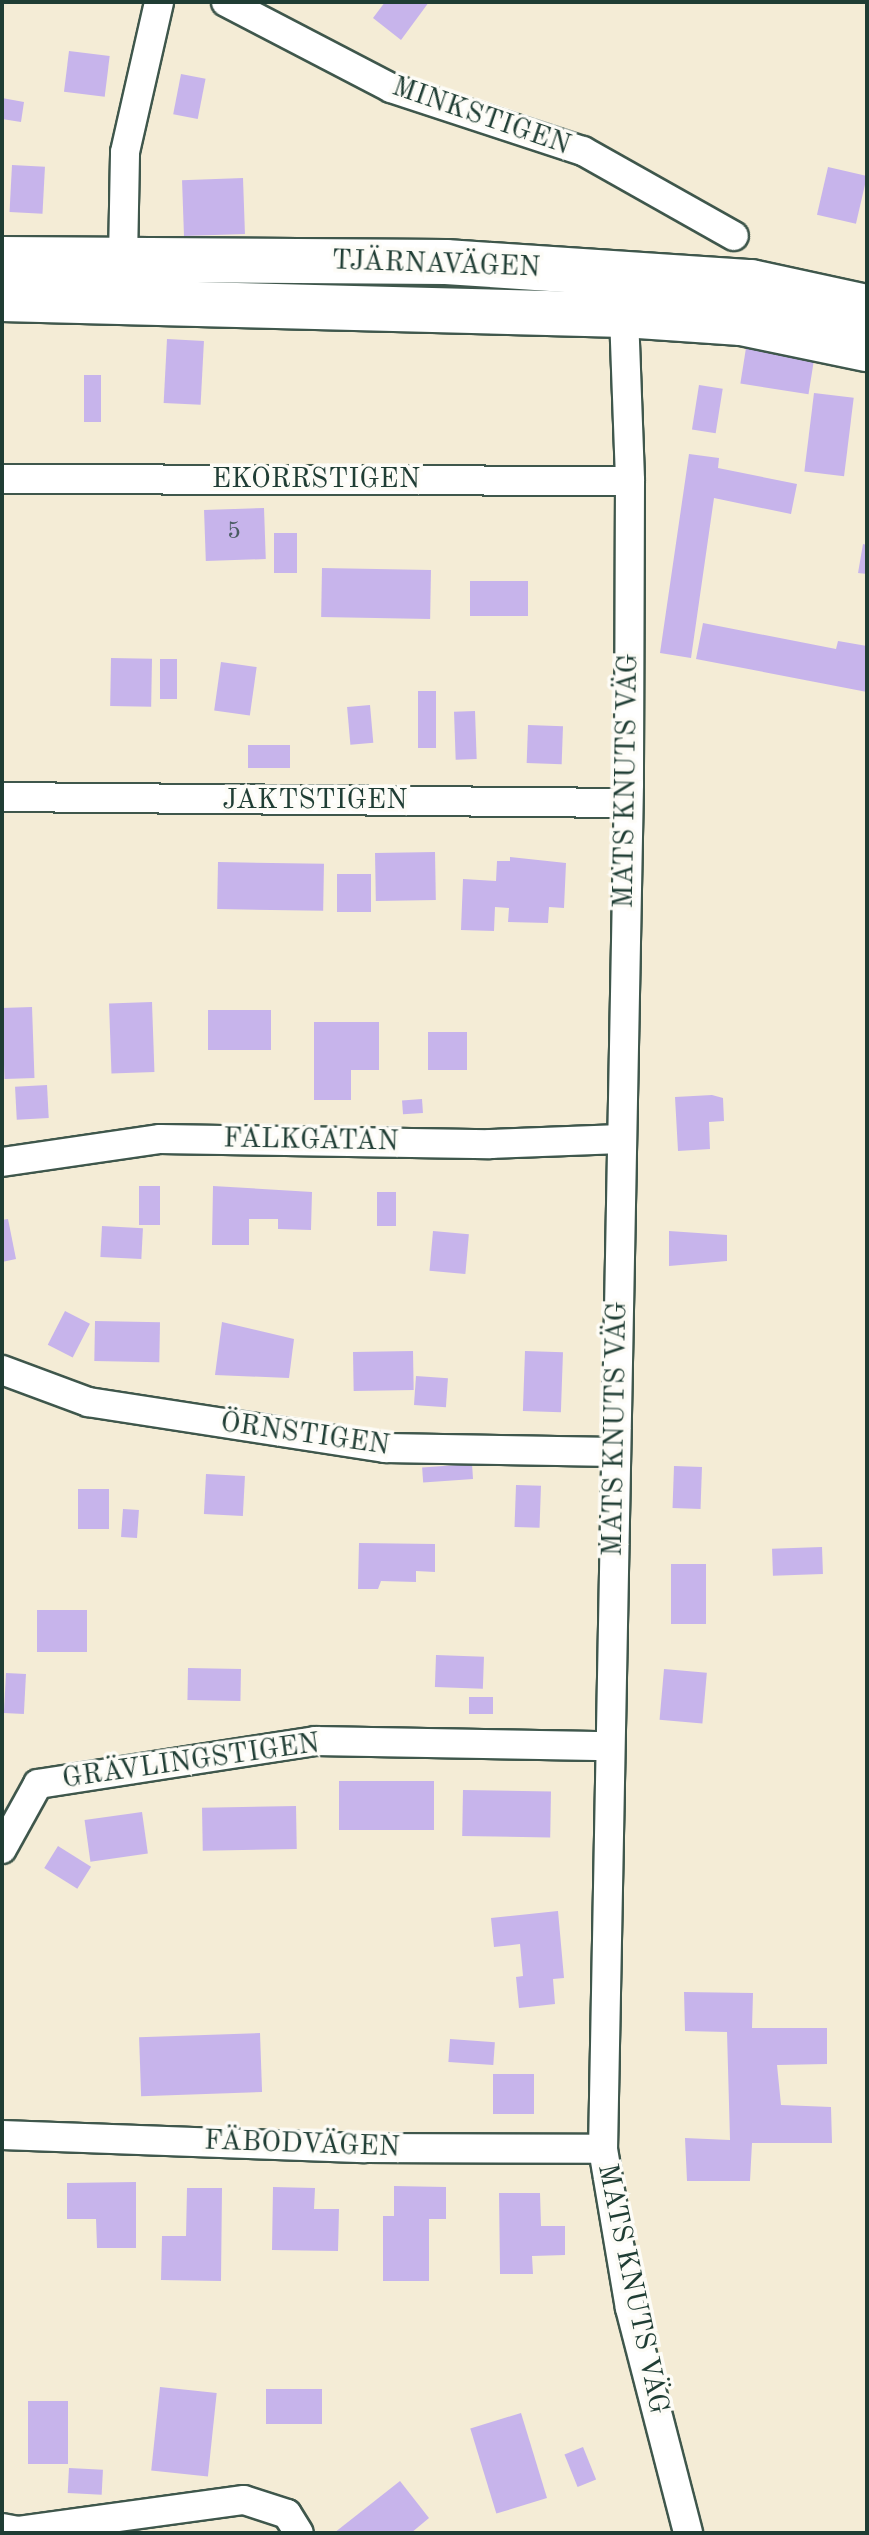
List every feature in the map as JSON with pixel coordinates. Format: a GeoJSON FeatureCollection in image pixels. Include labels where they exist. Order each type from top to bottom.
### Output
{"type":"FeatureCollection","features":[{"type":"Feature","properties":{"kind":"highway","name":"TJÄRNAVÄGEN"},"geometry":{"type":"LineString","coordinates":[[2,259],[446,262],[751,282],[867,307]]}},
{"type":"Feature","properties":{"kind":"highway","name":"TJÄRNAVÄGEN"},"geometry":{"type":"LineString","coordinates":[[2,299],[624,315],[741,323],[867,349]]}},
{"type":"Feature","properties":{"kind":"street"},"geometry":{"type":"LineString","coordinates":[[123,259],[125,152],[159,2]]}},
{"type":"Feature","properties":{"kind":"street","name":"MINKSTIGEN"},"geometry":{"type":"LineString","coordinates":[[226,2],[391,88],[583,151],[734,236]]}},
{"type":"Feature","properties":{"kind":"street","name":"MATS KNUTS VÄG"},"geometry":{"type":"LineString","coordinates":[[624,315],[630,481],[627,803],[603,2149],[630,2308],[688,2533]]}},
{"type":"Feature","properties":{"kind":"street","name":"EKORRSTIGEN"},"geometry":{"type":"LineString","coordinates":[[2,479],[630,481]]}},
{"type":"Feature","properties":{"kind":"street","name":"JAKTSTIGEN"},"geometry":{"type":"LineString","coordinates":[[2,797],[627,803]]}},
{"type":"Feature","properties":{"kind":"street","name":"FALKGATAN"},"geometry":{"type":"LineString","coordinates":[[2,1162],[160,1139],[490,1144],[621,1139]]}},
{"type":"Feature","properties":{"kind":"street","name":"ÖRNSTIGEN"},"geometry":{"type":"LineString","coordinates":[[2,1370],[88,1402],[385,1448],[615,1452]]}},
{"type":"Feature","properties":{"kind":"street","name":"GRÄVLINGSTIGEN"},"geometry":{"type":"LineString","coordinates":[[2,1849],[38,1784],[315,1741],[610,1746]]}},
{"type":"Feature","properties":{"kind":"street","name":"FÄBODVÄGEN"},"geometry":{"type":"LineString","coordinates":[[2,2135],[365,2148],[603,2149]]}},
{"type":"Feature","properties":{"kind":"street"},"geometry":{"type":"LineString","coordinates":[[2,2528],[244,2500],[287,2514],[299,2533]]}},
{"type":"Feature","properties":{"kind":"building"},"geometry":{"type":"Polygon","coordinates":[[[385,2],[429,2],[401,40],[373,18],[385,2]]]}},
{"type":"Feature","properties":{"kind":"building"},"geometry":{"type":"Polygon","coordinates":[[[69,51],[110,56],[105,97],[64,92],[69,51]]]}},
{"type":"Feature","properties":{"kind":"building"},"geometry":{"type":"Polygon","coordinates":[[[181,74],[206,79],[198,119],[173,114],[181,74]]]}},
{"type":"Feature","properties":{"kind":"building"},"geometry":{"type":"Polygon","coordinates":[[[2,98],[24,102],[21,122],[2,119],[2,98]]]}},
{"type":"Feature","properties":{"kind":"building"},"geometry":{"type":"Polygon","coordinates":[[[12,165],[45,167],[42,214],[10,212],[12,165]]]}},
{"type":"Feature","properties":{"kind":"building"},"geometry":{"type":"Polygon","coordinates":[[[828,167],[867,176],[856,224],[817,215],[828,167]]]}},
{"type":"Feature","properties":{"kind":"building"},"geometry":{"type":"Polygon","coordinates":[[[243,178],[245,234],[184,236],[182,180],[243,178]]]}},
{"type":"Feature","properties":{"kind":"building"},"geometry":{"type":"Polygon","coordinates":[[[167,339],[204,341],[201,405],[164,403],[167,339]]]}},
{"type":"Feature","properties":{"kind":"building"},"geometry":{"type":"Polygon","coordinates":[[[746,348],[814,359],[809,394],[740,384],[746,348]]]}},
{"type":"Feature","properties":{"kind":"building"},"geometry":{"type":"Polygon","coordinates":[[[84,375],[101,375],[101,422],[84,422],[84,375]]]}},
{"type":"Feature","properties":{"kind":"building"},"geometry":{"type":"Polygon","coordinates":[[[699,385],[723,389],[716,433],[692,429],[699,385]]]}},
{"type":"Feature","properties":{"kind":"building"},"geometry":{"type":"Polygon","coordinates":[[[814,393],[854,398],[844,476],[804,471],[814,393]]]}},
{"type":"Feature","properties":{"kind":"building"},"geometry":{"type":"Polygon","coordinates":[[[689,454],[719,458],[718,468],[797,484],[791,514],[714,498],[691,658],[660,653],[689,454]]]}},
{"type":"Feature","properties":{"kind":"building"},"geometry":{"type":"Polygon","coordinates":[[[264,508],[266,559],[206,561],[204,510],[264,508]]]}},
{"type":"Feature","properties":{"kind":"building"},"geometry":{"type":"Polygon","coordinates":[[[274,533],[297,533],[297,573],[274,573],[274,533]]]}},
{"type":"Feature","properties":{"kind":"building"},"geometry":{"type":"Polygon","coordinates":[[[863,544],[867,545],[867,574],[858,573],[863,544]]]}},
{"type":"Feature","properties":{"kind":"building"},"geometry":{"type":"Polygon","coordinates":[[[322,568],[431,570],[430,619],[321,617],[322,568]]]}},
{"type":"Feature","properties":{"kind":"building"},"geometry":{"type":"Polygon","coordinates":[[[470,581],[528,581],[528,616],[470,616],[470,581]]]}},
{"type":"Feature","properties":{"kind":"building"},"geometry":{"type":"Polygon","coordinates":[[[703,623],[836,649],[838,641],[867,646],[867,692],[696,659],[703,623]]]}},
{"type":"Feature","properties":{"kind":"building"},"geometry":{"type":"Polygon","coordinates":[[[111,658],[152,659],[151,707],[110,706],[111,658]]]}},
{"type":"Feature","properties":{"kind":"building"},"geometry":{"type":"Polygon","coordinates":[[[160,659],[177,659],[177,699],[160,699],[160,659]]]}},
{"type":"Feature","properties":{"kind":"building"},"geometry":{"type":"Polygon","coordinates":[[[221,662],[257,667],[250,716],[214,711],[221,662]]]}},
{"type":"Feature","properties":{"kind":"building"},"geometry":{"type":"Polygon","coordinates":[[[418,691],[436,691],[436,748],[418,748],[418,691]]]}},
{"type":"Feature","properties":{"kind":"building"},"geometry":{"type":"Polygon","coordinates":[[[370,705],[373,743],[350,745],[347,707],[370,705]]]}},
{"type":"Feature","properties":{"kind":"building"},"geometry":{"type":"Polygon","coordinates":[[[475,711],[477,759],[456,760],[454,712],[475,711]]]}},
{"type":"Feature","properties":{"kind":"building"},"geometry":{"type":"Polygon","coordinates":[[[528,725],[563,726],[562,764],[527,763],[528,725]]]}},
{"type":"Feature","properties":{"kind":"building"},"geometry":{"type":"Polygon","coordinates":[[[248,745],[290,745],[290,768],[248,768],[248,745]]]}},
{"type":"Feature","properties":{"kind":"building"},"geometry":{"type":"Polygon","coordinates":[[[435,852],[436,900],[376,901],[375,853],[435,852]]]}},
{"type":"Feature","properties":{"kind":"building"},"geometry":{"type":"Polygon","coordinates":[[[510,857],[566,863],[564,908],[549,907],[548,923],[508,922],[509,908],[495,907],[494,931],[461,930],[463,879],[496,881],[497,861],[510,861],[510,857]]]}},
{"type":"Feature","properties":{"kind":"building"},"geometry":{"type":"Polygon","coordinates":[[[218,862],[324,864],[323,911],[217,909],[218,862]]]}},
{"type":"Feature","properties":{"kind":"building"},"geometry":{"type":"Polygon","coordinates":[[[337,874],[371,874],[371,912],[337,912],[337,874]]]}},
{"type":"Feature","properties":{"kind":"building"},"geometry":{"type":"Polygon","coordinates":[[[152,1002],[154,1072],[111,1073],[109,1004],[152,1002]]]}},
{"type":"Feature","properties":{"kind":"building"},"geometry":{"type":"Polygon","coordinates":[[[32,1007],[34,1078],[4,1079],[2,1008],[32,1007]]]}},
{"type":"Feature","properties":{"kind":"building"},"geometry":{"type":"Polygon","coordinates":[[[208,1010],[271,1010],[271,1050],[208,1050],[208,1010]]]}},
{"type":"Feature","properties":{"kind":"building"},"geometry":{"type":"Polygon","coordinates":[[[314,1022],[379,1022],[379,1070],[351,1070],[351,1100],[314,1100],[314,1022]]]}},
{"type":"Feature","properties":{"kind":"building"},"geometry":{"type":"Polygon","coordinates":[[[428,1032],[467,1032],[467,1070],[428,1070],[428,1032]]]}},
{"type":"Feature","properties":{"kind":"building"},"geometry":{"type":"Polygon","coordinates":[[[47,1085],[49,1118],[17,1120],[15,1087],[47,1085]]]}},
{"type":"Feature","properties":{"kind":"building"},"geometry":{"type":"Polygon","coordinates":[[[712,1095],[723,1098],[724,1121],[709,1122],[710,1149],[678,1151],[675,1097],[712,1095]]]}},
{"type":"Feature","properties":{"kind":"building"},"geometry":{"type":"Polygon","coordinates":[[[422,1099],[423,1113],[403,1114],[402,1100],[422,1099]]]}},
{"type":"Feature","properties":{"kind":"building"},"geometry":{"type":"Polygon","coordinates":[[[139,1186],[160,1186],[160,1225],[139,1225],[139,1186]]]}},
{"type":"Feature","properties":{"kind":"building"},"geometry":{"type":"Polygon","coordinates":[[[213,1186],[312,1192],[311,1230],[278,1229],[278,1219],[249,1219],[249,1245],[212,1245],[213,1186]]]}},
{"type":"Feature","properties":{"kind":"building"},"geometry":{"type":"Polygon","coordinates":[[[377,1192],[396,1192],[396,1226],[377,1226],[377,1192]]]}},
{"type":"Feature","properties":{"kind":"building"},"geometry":{"type":"Polygon","coordinates":[[[8,1219],[16,1259],[2,1262],[2,1220],[8,1219]]]}},
{"type":"Feature","properties":{"kind":"building"},"geometry":{"type":"Polygon","coordinates":[[[102,1226],[143,1228],[141,1259],[100,1257],[102,1226]]]}},
{"type":"Feature","properties":{"kind":"building"},"geometry":{"type":"Polygon","coordinates":[[[433,1231],[469,1234],[465,1274],[430,1271],[433,1231]]]}},
{"type":"Feature","properties":{"kind":"building"},"geometry":{"type":"Polygon","coordinates":[[[669,1231],[727,1235],[727,1261],[669,1266],[669,1231]]]}},
{"type":"Feature","properties":{"kind":"building"},"geometry":{"type":"Polygon","coordinates":[[[65,1311],[90,1324],[73,1358],[48,1345],[65,1311]]]}},
{"type":"Feature","properties":{"kind":"building"},"geometry":{"type":"Polygon","coordinates":[[[95,1321],[160,1322],[159,1362],[94,1361],[95,1321]]]}},
{"type":"Feature","properties":{"kind":"building"},"geometry":{"type":"Polygon","coordinates":[[[222,1322],[294,1339],[289,1378],[215,1375],[222,1322]]]}},
{"type":"Feature","properties":{"kind":"building"},"geometry":{"type":"Polygon","coordinates":[[[413,1351],[414,1390],[354,1391],[353,1352],[413,1351]]]}},
{"type":"Feature","properties":{"kind":"building"},"geometry":{"type":"Polygon","coordinates":[[[525,1351],[563,1352],[561,1412],[523,1411],[525,1351]]]}},
{"type":"Feature","properties":{"kind":"building"},"geometry":{"type":"Polygon","coordinates":[[[416,1376],[448,1378],[446,1407],[414,1405],[416,1376]]]}},
{"type":"Feature","properties":{"kind":"building"},"geometry":{"type":"Polygon","coordinates":[[[472,1464],[473,1479],[423,1482],[422,1467],[472,1464]]]}},
{"type":"Feature","properties":{"kind":"building"},"geometry":{"type":"Polygon","coordinates":[[[674,1466],[702,1467],[701,1509],[673,1508],[674,1466]]]}},
{"type":"Feature","properties":{"kind":"building"},"geometry":{"type":"Polygon","coordinates":[[[206,1474],[245,1476],[243,1516],[204,1514],[206,1474]]]}},
{"type":"Feature","properties":{"kind":"building"},"geometry":{"type":"Polygon","coordinates":[[[516,1485],[541,1486],[540,1528],[515,1527],[516,1485]]]}},
{"type":"Feature","properties":{"kind":"building"},"geometry":{"type":"Polygon","coordinates":[[[78,1489],[109,1489],[109,1529],[78,1529],[78,1489]]]}},
{"type":"Feature","properties":{"kind":"building"},"geometry":{"type":"Polygon","coordinates":[[[123,1509],[139,1510],[137,1538],[121,1537],[123,1509]]]}},
{"type":"Feature","properties":{"kind":"building"},"geometry":{"type":"Polygon","coordinates":[[[359,1543],[435,1544],[435,1572],[416,1571],[416,1582],[381,1581],[378,1589],[358,1589],[359,1543]]]}},
{"type":"Feature","properties":{"kind":"building"},"geometry":{"type":"Polygon","coordinates":[[[822,1547],[823,1574],[773,1576],[772,1549],[822,1547]]]}},
{"type":"Feature","properties":{"kind":"building"},"geometry":{"type":"Polygon","coordinates":[[[671,1564],[706,1564],[706,1624],[671,1624],[671,1564]]]}},
{"type":"Feature","properties":{"kind":"building"},"geometry":{"type":"Polygon","coordinates":[[[37,1610],[87,1610],[87,1652],[37,1652],[37,1610]]]}},
{"type":"Feature","properties":{"kind":"building"},"geometry":{"type":"Polygon","coordinates":[[[436,1655],[484,1657],[483,1689],[435,1687],[436,1655]]]}},
{"type":"Feature","properties":{"kind":"building"},"geometry":{"type":"Polygon","coordinates":[[[188,1668],[241,1669],[240,1701],[187,1700],[188,1668]]]}},
{"type":"Feature","properties":{"kind":"building"},"geometry":{"type":"Polygon","coordinates":[[[664,1669],[707,1673],[702,1724],[660,1720],[664,1669]]]}},
{"type":"Feature","properties":{"kind":"building"},"geometry":{"type":"Polygon","coordinates":[[[6,1673],[26,1674],[24,1714],[4,1713],[6,1673]]]}},
{"type":"Feature","properties":{"kind":"building"},"geometry":{"type":"Polygon","coordinates":[[[469,1697],[493,1697],[493,1714],[469,1714],[469,1697]]]}},
{"type":"Feature","properties":{"kind":"building"},"geometry":{"type":"Polygon","coordinates":[[[339,1781],[434,1781],[434,1830],[339,1830],[339,1781]]]}},
{"type":"Feature","properties":{"kind":"building"},"geometry":{"type":"Polygon","coordinates":[[[463,1790],[551,1792],[550,1838],[462,1836],[463,1790]]]}},
{"type":"Feature","properties":{"kind":"building"},"geometry":{"type":"Polygon","coordinates":[[[296,1806],[297,1849],[203,1851],[202,1808],[296,1806]]]}},
{"type":"Feature","properties":{"kind":"building"},"geometry":{"type":"Polygon","coordinates":[[[142,1812],[148,1854],[90,1862],[85,1820],[142,1812]]]}},
{"type":"Feature","properties":{"kind":"building"},"geometry":{"type":"Polygon","coordinates":[[[58,1846],[91,1867],[77,1889],[44,1868],[58,1846]]]}},
{"type":"Feature","properties":{"kind":"building"},"geometry":{"type":"Polygon","coordinates":[[[558,1911],[564,1978],[553,1979],[555,2004],[519,2008],[516,1977],[523,1976],[520,1944],[494,1947],[491,1918],[558,1911]]]}},
{"type":"Feature","properties":{"kind":"building"},"geometry":{"type":"Polygon","coordinates":[[[684,1992],[753,1993],[752,2028],[827,2028],[827,2064],[777,2065],[781,2105],[831,2107],[832,2143],[752,2143],[750,2181],[687,2181],[685,2138],[730,2140],[727,2032],[685,2031],[684,1992]]]}},
{"type":"Feature","properties":{"kind":"building"},"geometry":{"type":"Polygon","coordinates":[[[260,2033],[262,2092],[141,2096],[139,2037],[260,2033]]]}},
{"type":"Feature","properties":{"kind":"building"},"geometry":{"type":"Polygon","coordinates":[[[450,2039],[495,2042],[493,2065],[448,2062],[450,2039]]]}},
{"type":"Feature","properties":{"kind":"building"},"geometry":{"type":"Polygon","coordinates":[[[493,2074],[534,2074],[534,2114],[493,2114],[493,2074]]]}},
{"type":"Feature","properties":{"kind":"building"},"geometry":{"type":"Polygon","coordinates":[[[136,2182],[136,2248],[97,2248],[96,2219],[67,2219],[67,2183],[136,2182]]]}},
{"type":"Feature","properties":{"kind":"building"},"geometry":{"type":"Polygon","coordinates":[[[394,2186],[446,2187],[446,2219],[429,2219],[429,2281],[383,2281],[383,2216],[394,2216],[394,2186]]]}},
{"type":"Feature","properties":{"kind":"building"},"geometry":{"type":"Polygon","coordinates":[[[273,2187],[315,2188],[314,2209],[339,2209],[338,2251],[272,2250],[273,2187]]]}},
{"type":"Feature","properties":{"kind":"building"},"geometry":{"type":"Polygon","coordinates":[[[187,2188],[222,2188],[221,2281],[161,2280],[162,2236],[186,2236],[187,2188]]]}},
{"type":"Feature","properties":{"kind":"building"},"geometry":{"type":"Polygon","coordinates":[[[499,2193],[540,2193],[541,2226],[565,2226],[565,2255],[532,2256],[533,2274],[500,2274],[499,2193]]]}},
{"type":"Feature","properties":{"kind":"building"},"geometry":{"type":"Polygon","coordinates":[[[160,2387],[217,2393],[208,2476],[151,2471],[160,2387]]]}},
{"type":"Feature","properties":{"kind":"building"},"geometry":{"type":"Polygon","coordinates":[[[266,2389],[322,2389],[322,2424],[266,2424],[266,2389]]]}},
{"type":"Feature","properties":{"kind":"building"},"geometry":{"type":"Polygon","coordinates":[[[28,2401],[68,2401],[68,2464],[28,2464],[28,2401]]]}},
{"type":"Feature","properties":{"kind":"building"},"geometry":{"type":"Polygon","coordinates":[[[521,2413],[547,2498],[496,2514],[470,2428],[521,2413]]]}},
{"type":"Feature","properties":{"kind":"building"},"geometry":{"type":"Polygon","coordinates":[[[583,2447],[596,2479],[578,2487],[564,2454],[583,2447]]]}},
{"type":"Feature","properties":{"kind":"building"},"geometry":{"type":"Polygon","coordinates":[[[69,2468],[103,2470],[102,2495],[68,2493],[69,2468]]]}},
{"type":"Feature","properties":{"kind":"building"},"geometry":{"type":"Polygon","coordinates":[[[400,2481],[429,2518],[411,2533],[334,2533],[400,2481]]]}}]}
